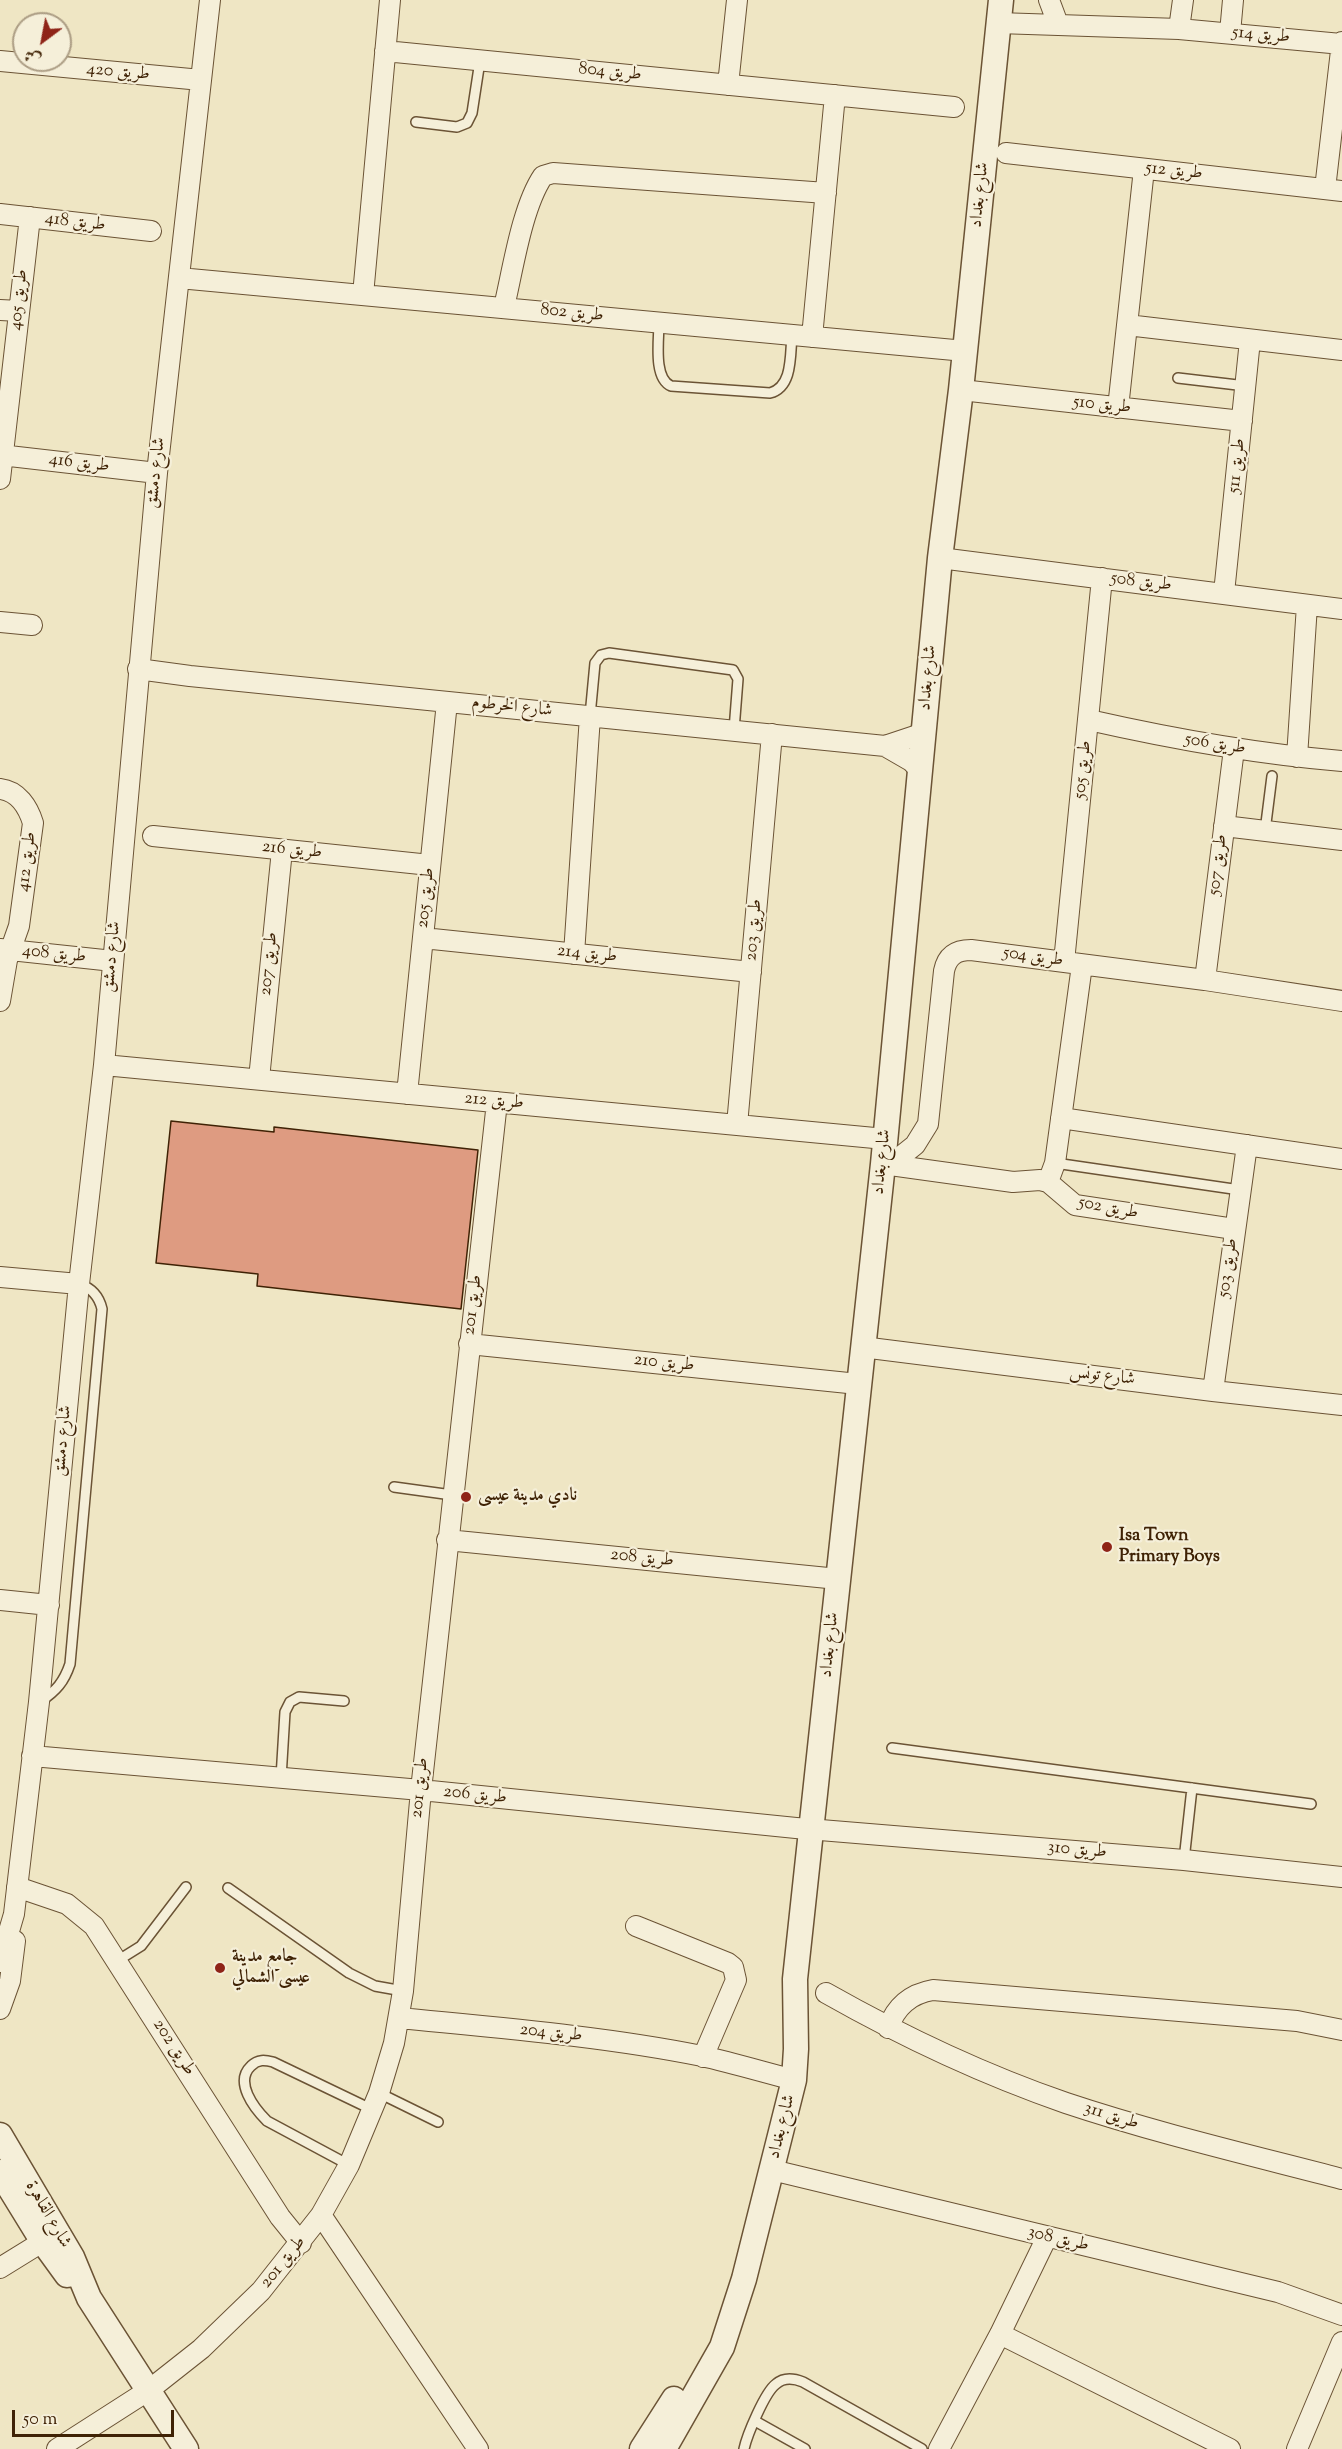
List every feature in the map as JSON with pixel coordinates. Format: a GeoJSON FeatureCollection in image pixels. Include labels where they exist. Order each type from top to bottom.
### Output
{"type":"FeatureCollection","features":[{"type":"Feature","properties":{"kind":"street","name":"شارع دمشق"},"geometry":{"type":"LineString","coordinates":[[0,2009],[10,1981],[14,1959],[14,1914],[39,1702],[79,1284],[104,1065],[157,473],[210,0]]}},
{"type":"Feature","properties":{"kind":"street"},"geometry":{"type":"LineString","coordinates":[[363,295],[390,0]]}},
{"type":"Feature","properties":{"kind":"street"},"geometry":{"type":"LineString","coordinates":[[728,85],[737,0]]}},
{"type":"Feature","properties":{"kind":"street"},"geometry":{"type":"LineString","coordinates":[[1049,0],[1058,24]]}},
{"type":"Feature","properties":{"kind":"street"},"geometry":{"type":"LineString","coordinates":[[1179,29],[1183,0]]}},
{"type":"Feature","properties":{"kind":"street"},"geometry":{"type":"LineString","coordinates":[[1230,33],[1233,0]]}},
{"type":"Feature","properties":{"kind":"street","name":"طريق 514"},"geometry":{"type":"LineString","coordinates":[[1000,11],[1058,24],[1179,29],[1342,43]]}},
{"type":"Feature","properties":{"kind":"street","name":"شارع بغداد"},"geometry":{"type":"LineString","coordinates":[[664,2449],[722,2347],[752,2250],[794,2080],[795,1979],[862,1347],[886,1165],[885,1139],[940,558],[961,390],[1000,11]]}},
{"type":"Feature","properties":{"kind":"street"},"geometry":{"type":"LineString","coordinates":[[1333,190],[1342,43]]}},
{"type":"Feature","properties":{"kind":"street","name":"طريق 804"},"geometry":{"type":"LineString","coordinates":[[385,51],[954,107]]}},
{"type":"Feature","properties":{"kind":"street","name":"طريق 420"},"geometry":{"type":"LineString","coordinates":[[0,61],[201,80]]}},
{"type":"Feature","properties":{"kind":"street"},"geometry":{"type":"LineString","coordinates":[[802,336],[826,193],[836,95]]}},
{"type":"Feature","properties":{"kind":"street","name":"طريق 512"},"geometry":{"type":"LineString","coordinates":[[1006,153],[1333,190]]}},
{"type":"Feature","properties":{"kind":"street"},"geometry":{"type":"LineString","coordinates":[[1118,408],[1144,169]]}},
{"type":"Feature","properties":{"kind":"street"},"geometry":{"type":"LineString","coordinates":[[504,307],[524,225],[538,183],[543,176],[553,174],[826,193]]}},
{"type":"Feature","properties":{"kind":"street","name":"طريق 418"},"geometry":{"type":"LineString","coordinates":[[0,214],[151,231]]}},
{"type":"Feature","properties":{"kind":"street","name":"طريق 405"},"geometry":{"type":"LineString","coordinates":[[0,479],[10,310],[30,217]]}},
{"type":"Feature","properties":{"kind":"street","name":"طريق 802"},"geometry":{"type":"LineString","coordinates":[[179,278],[965,351]]}},
{"type":"Feature","properties":{"kind":"street"},"geometry":{"type":"LineString","coordinates":[[1127,325],[1342,350]]}},
{"type":"Feature","properties":{"kind":"street","name":"طريق 511"},"geometry":{"type":"LineString","coordinates":[[1224,593],[1250,340]]}},
{"type":"Feature","properties":{"kind":"street","name":"طريق 510"},"geometry":{"type":"LineString","coordinates":[[961,390],[1242,421]]}},
{"type":"Feature","properties":{"kind":"street","name":"طريق 416"},"geometry":{"type":"LineString","coordinates":[[1,455],[157,473]]}},
{"type":"Feature","properties":{"kind":"street","name":"طريق 508"},"geometry":{"type":"LineString","coordinates":[[940,558],[1342,609]]}},
{"type":"Feature","properties":{"kind":"street","name":"طريق 505"},"geometry":{"type":"LineString","coordinates":[[1073,963],[1089,720],[1102,578]]}},
{"type":"Feature","properties":{"kind":"street"},"geometry":{"type":"LineString","coordinates":[[1298,757],[1307,605]]}},
{"type":"Feature","properties":{"kind":"street"},"geometry":{"type":"LineString","coordinates":[[0,622],[32,625]]}},
{"type":"Feature","properties":{"kind":"street","name":"شارع الخرطوم"},"geometry":{"type":"LineString","coordinates":[[138,669],[885,746],[911,760],[921,771]]}},
{"type":"Feature","properties":{"kind":"street","name":"طريق 205"},"geometry":{"type":"LineString","coordinates":[[407,1094],[447,702]]}},
{"type":"Feature","properties":{"kind":"street"},"geometry":{"type":"LineString","coordinates":[[574,954],[590,716]]}},
{"type":"Feature","properties":{"kind":"street","name":"طريق 506"},"geometry":{"type":"LineString","coordinates":[[1089,720],[1234,749],[1342,761]]}},
{"type":"Feature","properties":{"kind":"street","name":"شارع الخرطوم"},"geometry":{"type":"LineString","coordinates":[[885,746],[924,733]]}},
{"type":"Feature","properties":{"kind":"street","name":"طريق 203"},"geometry":{"type":"LineString","coordinates":[[737,1125],[772,734]]}},
{"type":"Feature","properties":{"kind":"street","name":"طريق 507"},"geometry":{"type":"LineString","coordinates":[[1204,980],[1234,749]]}},
{"type":"Feature","properties":{"kind":"street","name":"طريق 412"},"geometry":{"type":"LineString","coordinates":[[0,789],[6,789],[20,799],[33,823],[19,926],[6,950]]}},
{"type":"Feature","properties":{"kind":"street"},"geometry":{"type":"LineString","coordinates":[[1224,826],[1342,840]]}},
{"type":"Feature","properties":{"kind":"street","name":"طريق 216"},"geometry":{"type":"LineString","coordinates":[[153,836],[430,865]]}},
{"type":"Feature","properties":{"kind":"street","name":"طريق 207"},"geometry":{"type":"LineString","coordinates":[[259,1079],[282,850]]}},
{"type":"Feature","properties":{"kind":"street","name":"طريق 214"},"geometry":{"type":"LineString","coordinates":[[423,938],[751,972]]}},
{"type":"Feature","properties":{"kind":"street","name":"طريق 408"},"geometry":{"type":"LineString","coordinates":[[0,1000],[6,950],[112,960]]}},
{"type":"Feature","properties":{"kind":"street","name":"طريق 504"},"geometry":{"type":"LineString","coordinates":[[886,1165],[915,1145],[928,1124],[944,971],[950,957],[956,952],[971,950],[1204,980],[1342,1001]]}},
{"type":"Feature","properties":{"kind":"street"},"geometry":{"type":"LineString","coordinates":[[886,1165],[1013,1182],[1040,1180],[1048,1182],[1055,1163],[1061,1118],[1073,963]]}},
{"type":"Feature","properties":{"kind":"street","name":"طريق 212"},"geometry":{"type":"LineString","coordinates":[[104,1065],[885,1139]]}},
{"type":"Feature","properties":{"kind":"street","name":"طريق 201"},"geometry":{"type":"LineString","coordinates":[[57,2449],[149,2390],[201,2349],[261,2291],[321,2215],[349,2165],[376,2102],[399,2018],[403,1991],[420,1790],[497,1102]]}},
{"type":"Feature","properties":{"kind":"street"},"geometry":{"type":"LineString","coordinates":[[1061,1118],[1342,1159]]}},
{"type":"Feature","properties":{"kind":"street","name":"طريق 503"},"geometry":{"type":"LineString","coordinates":[[1213,1391],[1247,1145]]}},
{"type":"Feature","properties":{"kind":"street","name":"طريق 502"},"geometry":{"type":"LineString","coordinates":[[1048,1182],[1064,1198],[1075,1205],[1234,1229]]}},
{"type":"Feature","properties":{"kind":"street"},"geometry":{"type":"LineString","coordinates":[[0,1277],[79,1284]]}},
{"type":"Feature","properties":{"kind":"street","name":"طريق 210"},"geometry":{"type":"LineString","coordinates":[[470,1344],[858,1384]]}},
{"type":"Feature","properties":{"kind":"street","name":"شارع تونس"},"geometry":{"type":"LineString","coordinates":[[862,1347],[1342,1405]]}},
{"type":"Feature","properties":{"kind":"street","name":"طريق 208"},"geometry":{"type":"LineString","coordinates":[[447,1540],[837,1579]]}},
{"type":"Feature","properties":{"kind":"street"},"geometry":{"type":"LineString","coordinates":[[0,1600],[49,1605]]}},
{"type":"Feature","properties":{"kind":"street","name":"طريق 206"},"geometry":{"type":"LineString","coordinates":[[32,1756],[420,1790],[811,1829]]}},
{"type":"Feature","properties":{"kind":"street","name":"طريق 310"},"geometry":{"type":"LineString","coordinates":[[811,1829],[1184,1860],[1342,1877]]}},
{"type":"Feature","properties":{"kind":"street","name":"طريق 202"},"geometry":{"type":"LineString","coordinates":[[17,1887],[67,1904],[94,1926],[280,2217],[301,2243]]}},
{"type":"Feature","properties":{"kind":"street","name":"شارع دمشق"},"geometry":{"type":"LineString","coordinates":[[0,1962],[14,1914]]}},
{"type":"Feature","properties":{"kind":"street"},"geometry":{"type":"LineString","coordinates":[[636,1926],[733,1967],[736,1980],[703,2057]]}},
{"type":"Feature","properties":{"kind":"street"},"geometry":{"type":"LineString","coordinates":[[888,2028],[892,2018],[904,2002],[923,1992],[943,1990],[1297,2021],[1342,2030]]}},
{"type":"Feature","properties":{"kind":"street","name":"طريق 311"},"geometry":{"type":"LineString","coordinates":[[826,1993],[888,2028],[965,2064],[1065,2102],[1144,2127],[1342,2179]]}},
{"type":"Feature","properties":{"kind":"street","name":"طريق 204"},"geometry":{"type":"LineString","coordinates":[[399,2018],[583,2037],[703,2057],[794,2080]]}},
{"type":"Feature","properties":{"kind":"street","name":"شارع القاهرة"},"geometry":{"type":"LineString","coordinates":[[0,2135],[66,2274],[89,2298],[186,2449]]}},
{"type":"Feature","properties":{"kind":"street","name":"طريق 308"},"geometry":{"type":"LineString","coordinates":[[772,2170],[1278,2292],[1342,2315]]}},
{"type":"Feature","properties":{"kind":"street","name":"شارع القاهرة"},"geometry":{"type":"LineString","coordinates":[[0,2172],[50,2237]]}},
{"type":"Feature","properties":{"kind":"street"},"geometry":{"type":"LineString","coordinates":[[321,2215],[478,2449]]}},
{"type":"Feature","properties":{"kind":"street"},"geometry":{"type":"LineString","coordinates":[[0,2268],[50,2237]]}},
{"type":"Feature","properties":{"kind":"street"},"geometry":{"type":"LineString","coordinates":[[939,2449],[1000,2334],[1047,2237]]}},
{"type":"Feature","properties":{"kind":"street","name":"شارع بغداد"},"geometry":{"type":"LineString","coordinates":[[642,2449],[710,2340],[732,2316]]}},
{"type":"Feature","properties":{"kind":"street"},"geometry":{"type":"LineString","coordinates":[[1000,2334],[1230,2449]]}},
{"type":"Feature","properties":{"kind":"street"},"geometry":{"type":"LineString","coordinates":[[1297,2449],[1342,2342]]}},
{"type":"Feature","properties":{"kind":"lane"},"geometry":{"type":"LineString","coordinates":[[416,122],[457,127],[467,123],[472,113],[480,61]]}},
{"type":"Feature","properties":{"kind":"lane"},"geometry":{"type":"LineString","coordinates":[[659,322],[660,374],[671,386],[775,392],[781,389],[787,379],[802,336]]}},
{"type":"Feature","properties":{"kind":"lane"},"geometry":{"type":"LineString","coordinates":[[1178,378],[1246,386]]}},
{"type":"Feature","properties":{"kind":"lane"},"geometry":{"type":"LineString","coordinates":[[590,716],[595,663],[601,655],[609,653],[734,670],[738,679],[734,730]]}},
{"type":"Feature","properties":{"kind":"lane"},"geometry":{"type":"LineString","coordinates":[[1265,831],[1272,776]]}},
{"type":"Feature","properties":{"kind":"lane"},"geometry":{"type":"LineString","coordinates":[[1055,1163],[1240,1190]]}},
{"type":"Feature","properties":{"kind":"lane"},"geometry":{"type":"LineString","coordinates":[[39,1702],[55,1692],[62,1684],[70,1664],[102,1309],[92,1290],[79,1284]]}},
{"type":"Feature","properties":{"kind":"lane"},"geometry":{"type":"LineString","coordinates":[[394,1487],[452,1495]]}},
{"type":"Feature","properties":{"kind":"lane"},"geometry":{"type":"LineString","coordinates":[[281,1778],[285,1712],[290,1702],[299,1697],[344,1701]]}},
{"type":"Feature","properties":{"kind":"lane"},"geometry":{"type":"LineString","coordinates":[[892,1748],[1311,1804]]}},
{"type":"Feature","properties":{"kind":"lane"},"geometry":{"type":"LineString","coordinates":[[1184,1860],[1192,1788]]}},
{"type":"Feature","properties":{"kind":"lane"},"geometry":{"type":"LineString","coordinates":[[117,1961],[141,1946],[186,1887]]}},
{"type":"Feature","properties":{"kind":"lane"},"geometry":{"type":"LineString","coordinates":[[228,1888],[349,1973],[375,1986],[403,1991]]}},
{"type":"Feature","properties":{"kind":"lane"},"geometry":{"type":"LineString","coordinates":[[349,2165],[278,2128],[262,2116],[251,2101],[244,2079],[247,2070],[254,2063],[264,2060],[273,2062],[376,2102],[438,2121]]}},
{"type":"Feature","properties":{"kind":"lane"},"geometry":{"type":"LineString","coordinates":[[744,2449],[772,2387],[783,2379],[797,2379],[922,2449]]}},
{"type":"Feature","properties":{"kind":"lane"},"geometry":{"type":"LineString","coordinates":[[755,2421],[805,2449]]}},
{"type":"Feature","properties":{"kind":"building"},"geometry":{"type":"Polygon","coordinates":[[[171,1121],[274,1132],[274,1127],[478,1150],[461,1309],[257,1286],[258,1274],[156,1263],[171,1121]]]}},
{"type":"Feature","properties":{"kind":"place","name":"نادي مدينة عيسى"},"geometry":{"type":"Point","coordinates":[466,1497]}},
{"type":"Feature","properties":{"kind":"place","name":"Isa Town Primary Boys"},"geometry":{"type":"Point","coordinates":[1107,1547]}},
{"type":"Feature","properties":{"kind":"place","name":"جامع مدينة عيسى الشمالي"},"geometry":{"type":"Point","coordinates":[220,1968]}}]}
